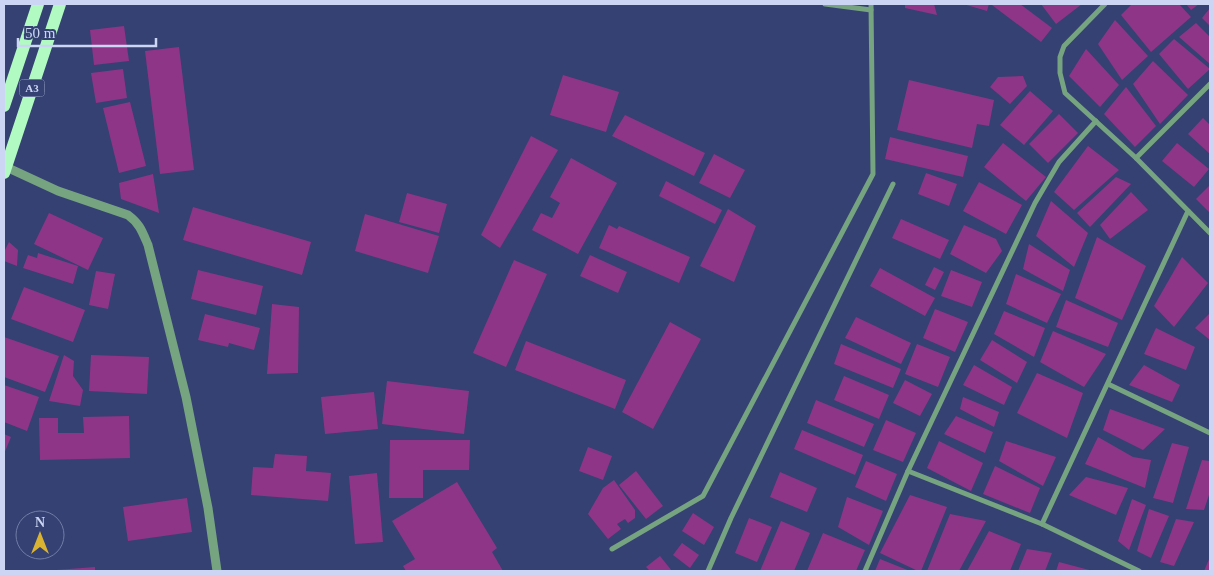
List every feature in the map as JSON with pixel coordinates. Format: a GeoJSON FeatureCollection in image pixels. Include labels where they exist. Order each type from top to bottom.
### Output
{"type":"FeatureCollection","features":[{"type":"Feature","properties":{"kind":"main road","name":"A3"},"geometry":{"type":"LineString","coordinates":[[4,106],[38,4]]}},
{"type":"Feature","properties":{"kind":"main road","name":"A3"},"geometry":{"type":"LineString","coordinates":[[4,169],[60,4]]}},
{"type":"Feature","properties":{"kind":"street"},"geometry":{"type":"LineString","coordinates":[[612,549],[703,496],[873,174],[871,7],[826,4]]}},
{"type":"Feature","properties":{"kind":"street"},"geometry":{"type":"LineString","coordinates":[[1105,4],[1064,46],[1060,57],[1060,73],[1065,92],[1136,158],[1210,232]]}},
{"type":"Feature","properties":{"kind":"street"},"geometry":{"type":"LineString","coordinates":[[1136,158],[1210,84]]}},
{"type":"Feature","properties":{"kind":"street"},"geometry":{"type":"LineString","coordinates":[[865,571],[908,471],[1035,203],[1059,162],[1096,121]]}},
{"type":"Feature","properties":{"kind":"street"},"geometry":{"type":"LineString","coordinates":[[4,169],[58,191],[128,215],[137,222],[142,231],[148,245],[186,398],[208,508],[217,571]]}},
{"type":"Feature","properties":{"kind":"street"},"geometry":{"type":"LineString","coordinates":[[708,571],[731,518],[893,184]]}},
{"type":"Feature","properties":{"kind":"street"},"geometry":{"type":"LineString","coordinates":[[1042,524],[1188,211]]}},
{"type":"Feature","properties":{"kind":"street"},"geometry":{"type":"LineString","coordinates":[[1108,384],[1210,433]]}},
{"type":"Feature","properties":{"kind":"street"},"geometry":{"type":"LineString","coordinates":[[908,471],[1042,524],[1139,571]]}},
{"type":"Feature","properties":{"kind":"building"},"geometry":{"type":"Polygon","coordinates":[[[905,4],[934,4],[937,15],[905,8],[905,4]]]}},
{"type":"Feature","properties":{"kind":"building"},"geometry":{"type":"Polygon","coordinates":[[[963,4],[989,4],[987,11],[963,4]]]}},
{"type":"Feature","properties":{"kind":"building"},"geometry":{"type":"Polygon","coordinates":[[[993,4],[1020,4],[1052,28],[1041,42],[993,4]]]}},
{"type":"Feature","properties":{"kind":"building"},"geometry":{"type":"Polygon","coordinates":[[[1041,4],[1082,4],[1056,24],[1041,4]]]}},
{"type":"Feature","properties":{"kind":"building"},"geometry":{"type":"Polygon","coordinates":[[[1132,4],[1179,4],[1191,17],[1151,52],[1121,15],[1132,4]]]}},
{"type":"Feature","properties":{"kind":"building"},"geometry":{"type":"Polygon","coordinates":[[[1186,4],[1199,4],[1191,10],[1186,4]]]}},
{"type":"Feature","properties":{"kind":"building"},"geometry":{"type":"Polygon","coordinates":[[[1210,8],[1210,26],[1202,18],[1210,8]]]}},
{"type":"Feature","properties":{"kind":"building"},"geometry":{"type":"Polygon","coordinates":[[[1115,20],[1148,56],[1122,80],[1098,44],[1115,20]]]}},
{"type":"Feature","properties":{"kind":"building"},"geometry":{"type":"Polygon","coordinates":[[[1196,23],[1210,37],[1210,64],[1179,37],[1196,23]]]}},
{"type":"Feature","properties":{"kind":"building"},"geometry":{"type":"Polygon","coordinates":[[[124,26],[129,61],[94,65],[90,30],[124,26]]]}},
{"type":"Feature","properties":{"kind":"building"},"geometry":{"type":"Polygon","coordinates":[[[1174,39],[1210,69],[1188,89],[1159,54],[1174,39]]]}},
{"type":"Feature","properties":{"kind":"building"},"geometry":{"type":"Polygon","coordinates":[[[179,47],[194,170],[160,174],[145,51],[179,47]]]}},
{"type":"Feature","properties":{"kind":"building"},"geometry":{"type":"Polygon","coordinates":[[[1086,49],[1119,85],[1100,107],[1069,76],[1086,49]]]}},
{"type":"Feature","properties":{"kind":"building"},"geometry":{"type":"Polygon","coordinates":[[[1153,61],[1188,95],[1160,124],[1133,84],[1153,61]]]}},
{"type":"Feature","properties":{"kind":"building"},"geometry":{"type":"Polygon","coordinates":[[[123,69],[127,98],[96,103],[91,73],[123,69]]]}},
{"type":"Feature","properties":{"kind":"building"},"geometry":{"type":"Polygon","coordinates":[[[563,75],[619,92],[606,132],[550,115],[563,75]]]}},
{"type":"Feature","properties":{"kind":"building"},"geometry":{"type":"Polygon","coordinates":[[[1023,76],[1027,86],[1010,104],[990,87],[998,77],[1023,76]]]}},
{"type":"Feature","properties":{"kind":"building"},"geometry":{"type":"Polygon","coordinates":[[[909,80],[994,100],[989,126],[977,124],[972,148],[897,130],[909,80]]]}},
{"type":"Feature","properties":{"kind":"building"},"geometry":{"type":"Polygon","coordinates":[[[1126,87],[1156,126],[1135,147],[1104,114],[1126,87]]]}},
{"type":"Feature","properties":{"kind":"building"},"geometry":{"type":"Polygon","coordinates":[[[1030,91],[1053,111],[1024,145],[1000,125],[1030,91]]]}},
{"type":"Feature","properties":{"kind":"building"},"geometry":{"type":"Polygon","coordinates":[[[130,102],[146,166],[119,173],[103,108],[130,102]]]}},
{"type":"Feature","properties":{"kind":"building"},"geometry":{"type":"Polygon","coordinates":[[[1059,114],[1078,133],[1048,163],[1029,144],[1059,114]]]}},
{"type":"Feature","properties":{"kind":"building"},"geometry":{"type":"Polygon","coordinates":[[[625,115],[705,153],[694,176],[612,136],[625,115]]]}},
{"type":"Feature","properties":{"kind":"building"},"geometry":{"type":"Polygon","coordinates":[[[1203,118],[1210,125],[1210,154],[1188,134],[1203,118]]]}},
{"type":"Feature","properties":{"kind":"building"},"geometry":{"type":"Polygon","coordinates":[[[531,136],[558,150],[500,248],[481,235],[531,136]]]}},
{"type":"Feature","properties":{"kind":"building"},"geometry":{"type":"Polygon","coordinates":[[[890,137],[968,156],[963,177],[885,159],[890,137]]]}},
{"type":"Feature","properties":{"kind":"building"},"geometry":{"type":"Polygon","coordinates":[[[1003,143],[1046,177],[1026,201],[984,167],[1003,143]]]}},
{"type":"Feature","properties":{"kind":"building"},"geometry":{"type":"Polygon","coordinates":[[[1177,143],[1209,169],[1194,187],[1162,161],[1177,143]]]}},
{"type":"Feature","properties":{"kind":"building"},"geometry":{"type":"Polygon","coordinates":[[[1088,146],[1119,170],[1074,210],[1054,192],[1088,146]]]}},
{"type":"Feature","properties":{"kind":"building"},"geometry":{"type":"Polygon","coordinates":[[[714,154],[745,170],[730,198],[699,183],[714,154]]]}},
{"type":"Feature","properties":{"kind":"building"},"geometry":{"type":"Polygon","coordinates":[[[571,158],[617,183],[578,254],[532,230],[541,213],[552,218],[560,203],[550,197],[571,158]]]}},
{"type":"Feature","properties":{"kind":"building"},"geometry":{"type":"Polygon","coordinates":[[[926,173],[957,184],[949,206],[918,194],[926,173]]]}},
{"type":"Feature","properties":{"kind":"building"},"geometry":{"type":"Polygon","coordinates":[[[153,174],[159,213],[121,199],[119,183],[153,174]]]}},
{"type":"Feature","properties":{"kind":"building"},"geometry":{"type":"Polygon","coordinates":[[[1116,177],[1131,184],[1090,227],[1077,213],[1116,177]]]}},
{"type":"Feature","properties":{"kind":"building"},"geometry":{"type":"Polygon","coordinates":[[[666,181],[722,210],[715,224],[659,196],[666,181]]]}},
{"type":"Feature","properties":{"kind":"building"},"geometry":{"type":"Polygon","coordinates":[[[979,182],[1022,205],[1006,234],[963,211],[979,182]]]}},
{"type":"Feature","properties":{"kind":"building"},"geometry":{"type":"Polygon","coordinates":[[[1210,185],[1210,213],[1196,199],[1210,185]]]}},
{"type":"Feature","properties":{"kind":"building"},"geometry":{"type":"Polygon","coordinates":[[[1131,192],[1148,210],[1110,239],[1100,225],[1131,192]]]}},
{"type":"Feature","properties":{"kind":"building"},"geometry":{"type":"Polygon","coordinates":[[[407,193],[447,204],[439,233],[399,222],[407,193]]]}},
{"type":"Feature","properties":{"kind":"building"},"geometry":{"type":"Polygon","coordinates":[[[1051,201],[1088,233],[1074,267],[1036,236],[1051,201]]]}},
{"type":"Feature","properties":{"kind":"building"},"geometry":{"type":"Polygon","coordinates":[[[193,207],[311,242],[302,275],[183,240],[193,207]]]}},
{"type":"Feature","properties":{"kind":"building"},"geometry":{"type":"Polygon","coordinates":[[[728,209],[756,226],[734,282],[700,266],[728,209]]]}},
{"type":"Feature","properties":{"kind":"building"},"geometry":{"type":"Polygon","coordinates":[[[49,213],[103,238],[88,270],[34,244],[49,213]]]}},
{"type":"Feature","properties":{"kind":"building"},"geometry":{"type":"Polygon","coordinates":[[[365,214],[439,236],[428,273],[355,251],[365,214]]]}},
{"type":"Feature","properties":{"kind":"building"},"geometry":{"type":"Polygon","coordinates":[[[901,219],[949,240],[940,259],[892,238],[901,219]]]}},
{"type":"Feature","properties":{"kind":"building"},"geometry":{"type":"Polygon","coordinates":[[[609,225],[617,229],[619,226],[690,257],[679,283],[599,248],[609,225]]]}},
{"type":"Feature","properties":{"kind":"building"},"geometry":{"type":"Polygon","coordinates":[[[964,225],[996,239],[1002,251],[986,273],[950,254],[964,225]]]}},
{"type":"Feature","properties":{"kind":"building"},"geometry":{"type":"Polygon","coordinates":[[[1097,237],[1146,266],[1122,320],[1075,298],[1097,237]]]}},
{"type":"Feature","properties":{"kind":"building"},"geometry":{"type":"Polygon","coordinates":[[[9,242],[18,250],[17,266],[4,261],[4,252],[9,242]]]}},
{"type":"Feature","properties":{"kind":"building"},"geometry":{"type":"Polygon","coordinates":[[[1029,244],[1070,270],[1063,291],[1023,269],[1029,244]]]}},
{"type":"Feature","properties":{"kind":"building"},"geometry":{"type":"Polygon","coordinates":[[[38,253],[78,266],[73,284],[23,268],[28,255],[37,258],[38,253]]]}},
{"type":"Feature","properties":{"kind":"building"},"geometry":{"type":"Polygon","coordinates":[[[590,255],[627,272],[618,293],[580,276],[590,255]]]}},
{"type":"Feature","properties":{"kind":"building"},"geometry":{"type":"Polygon","coordinates":[[[1182,257],[1208,283],[1174,327],[1154,306],[1182,257]]]}},
{"type":"Feature","properties":{"kind":"building"},"geometry":{"type":"Polygon","coordinates":[[[514,260],[547,274],[506,367],[473,353],[514,260]]]}},
{"type":"Feature","properties":{"kind":"building"},"geometry":{"type":"Polygon","coordinates":[[[934,267],[944,272],[935,290],[925,285],[934,267]]]}},
{"type":"Feature","properties":{"kind":"building"},"geometry":{"type":"Polygon","coordinates":[[[880,268],[935,298],[925,316],[870,286],[880,268]]]}},
{"type":"Feature","properties":{"kind":"building"},"geometry":{"type":"Polygon","coordinates":[[[198,270],[263,286],[256,315],[191,299],[198,270]]]}},
{"type":"Feature","properties":{"kind":"building"},"geometry":{"type":"Polygon","coordinates":[[[951,270],[982,282],[972,307],[941,296],[951,270]]]}},
{"type":"Feature","properties":{"kind":"building"},"geometry":{"type":"Polygon","coordinates":[[[96,271],[115,274],[108,309],[89,305],[96,271]]]}},
{"type":"Feature","properties":{"kind":"building"},"geometry":{"type":"Polygon","coordinates":[[[1016,274],[1061,294],[1047,323],[1006,304],[1016,274]]]}},
{"type":"Feature","properties":{"kind":"building"},"geometry":{"type":"Polygon","coordinates":[[[24,287],[85,310],[73,342],[11,319],[24,287]]]}},
{"type":"Feature","properties":{"kind":"building"},"geometry":{"type":"Polygon","coordinates":[[[1066,300],[1118,323],[1108,347],[1056,327],[1066,300]]]}},
{"type":"Feature","properties":{"kind":"building"},"geometry":{"type":"Polygon","coordinates":[[[272,304],[299,307],[298,373],[267,374],[272,304]]]}},
{"type":"Feature","properties":{"kind":"building"},"geometry":{"type":"Polygon","coordinates":[[[935,309],[968,322],[955,352],[923,338],[935,309]]]}},
{"type":"Feature","properties":{"kind":"building"},"geometry":{"type":"Polygon","coordinates":[[[1004,311],[1045,328],[1034,357],[994,334],[1004,311]]]}},
{"type":"Feature","properties":{"kind":"building"},"geometry":{"type":"Polygon","coordinates":[[[1210,313],[1210,340],[1195,328],[1210,313]]]}},
{"type":"Feature","properties":{"kind":"building"},"geometry":{"type":"Polygon","coordinates":[[[205,314],[260,328],[254,350],[229,343],[228,347],[198,340],[205,314]]]}},
{"type":"Feature","properties":{"kind":"building"},"geometry":{"type":"Polygon","coordinates":[[[856,317],[911,343],[901,364],[845,338],[856,317]]]}},
{"type":"Feature","properties":{"kind":"building"},"geometry":{"type":"Polygon","coordinates":[[[670,322],[701,339],[653,429],[622,412],[670,322]]]}},
{"type":"Feature","properties":{"kind":"building"},"geometry":{"type":"Polygon","coordinates":[[[1156,328],[1195,347],[1186,370],[1144,354],[1156,328]]]}},
{"type":"Feature","properties":{"kind":"building"},"geometry":{"type":"Polygon","coordinates":[[[1053,331],[1106,354],[1084,387],[1040,362],[1053,331]]]}},
{"type":"Feature","properties":{"kind":"building"},"geometry":{"type":"Polygon","coordinates":[[[4,337],[59,356],[45,392],[4,377],[4,337]]]}},
{"type":"Feature","properties":{"kind":"building"},"geometry":{"type":"Polygon","coordinates":[[[992,340],[1027,362],[1017,383],[980,360],[992,340]]]}},
{"type":"Feature","properties":{"kind":"building"},"geometry":{"type":"Polygon","coordinates":[[[526,341],[626,380],[615,409],[515,370],[526,341]]]}},
{"type":"Feature","properties":{"kind":"building"},"geometry":{"type":"Polygon","coordinates":[[[841,344],[901,369],[893,388],[834,364],[841,344]]]}},
{"type":"Feature","properties":{"kind":"building"},"geometry":{"type":"Polygon","coordinates":[[[917,344],[950,357],[938,387],[905,374],[917,344]]]}},
{"type":"Feature","properties":{"kind":"building"},"geometry":{"type":"Polygon","coordinates":[[[64,355],[74,361],[73,376],[83,390],[80,406],[49,401],[64,355]]]}},
{"type":"Feature","properties":{"kind":"building"},"geometry":{"type":"Polygon","coordinates":[[[91,355],[149,357],[147,394],[89,391],[91,355]]]}},
{"type":"Feature","properties":{"kind":"building"},"geometry":{"type":"Polygon","coordinates":[[[974,365],[1012,387],[1004,405],[963,385],[974,365]]]}},
{"type":"Feature","properties":{"kind":"building"},"geometry":{"type":"Polygon","coordinates":[[[1144,365],[1180,385],[1172,402],[1129,385],[1144,365]]]}},
{"type":"Feature","properties":{"kind":"building"},"geometry":{"type":"Polygon","coordinates":[[[1037,373],[1083,393],[1067,438],[1017,413],[1037,373]]]}},
{"type":"Feature","properties":{"kind":"building"},"geometry":{"type":"Polygon","coordinates":[[[844,376],[889,395],[879,419],[834,400],[844,376]]]}},
{"type":"Feature","properties":{"kind":"building"},"geometry":{"type":"Polygon","coordinates":[[[905,380],[932,394],[920,416],[893,403],[905,380]]]}},
{"type":"Feature","properties":{"kind":"building"},"geometry":{"type":"Polygon","coordinates":[[[387,381],[469,391],[464,434],[382,424],[387,381]]]}},
{"type":"Feature","properties":{"kind":"building"},"geometry":{"type":"Polygon","coordinates":[[[4,385],[39,397],[27,431],[4,422],[4,385]]]}},
{"type":"Feature","properties":{"kind":"building"},"geometry":{"type":"Polygon","coordinates":[[[374,392],[378,429],[325,434],[321,397],[374,392]]]}},
{"type":"Feature","properties":{"kind":"building"},"geometry":{"type":"Polygon","coordinates":[[[963,397],[999,412],[994,427],[960,409],[963,397]]]}},
{"type":"Feature","properties":{"kind":"building"},"geometry":{"type":"Polygon","coordinates":[[[816,400],[874,424],[864,447],[807,423],[816,400]]]}},
{"type":"Feature","properties":{"kind":"building"},"geometry":{"type":"Polygon","coordinates":[[[1110,409],[1165,429],[1143,450],[1103,430],[1110,409]]]}},
{"type":"Feature","properties":{"kind":"building"},"geometry":{"type":"Polygon","coordinates":[[[129,416],[130,458],[40,460],[39,418],[58,418],[58,433],[84,433],[83,417],[129,416]]]}},
{"type":"Feature","properties":{"kind":"building"},"geometry":{"type":"Polygon","coordinates":[[[956,416],[993,432],[985,453],[944,434],[956,416]]]}},
{"type":"Feature","properties":{"kind":"building"},"geometry":{"type":"Polygon","coordinates":[[[886,420],[916,433],[903,462],[873,450],[886,420]]]}},
{"type":"Feature","properties":{"kind":"building"},"geometry":{"type":"Polygon","coordinates":[[[802,430],[863,455],[855,475],[794,449],[802,430]]]}},
{"type":"Feature","properties":{"kind":"building"},"geometry":{"type":"Polygon","coordinates":[[[4,434],[11,437],[4,454],[4,434]]]}},
{"type":"Feature","properties":{"kind":"building"},"geometry":{"type":"Polygon","coordinates":[[[1098,437],[1133,457],[1151,460],[1145,488],[1085,464],[1098,437]]]}},
{"type":"Feature","properties":{"kind":"building"},"geometry":{"type":"Polygon","coordinates":[[[390,440],[470,440],[469,470],[423,470],[423,498],[389,498],[390,440]]]}},
{"type":"Feature","properties":{"kind":"building"},"geometry":{"type":"Polygon","coordinates":[[[939,441],[983,463],[971,491],[927,468],[939,441]]]}},
{"type":"Feature","properties":{"kind":"building"},"geometry":{"type":"Polygon","coordinates":[[[1006,441],[1056,457],[1043,486],[999,461],[1006,441]]]}},
{"type":"Feature","properties":{"kind":"building"},"geometry":{"type":"Polygon","coordinates":[[[1172,443],[1189,447],[1173,503],[1153,498],[1172,443]]]}},
{"type":"Feature","properties":{"kind":"building"},"geometry":{"type":"Polygon","coordinates":[[[588,447],[612,456],[603,480],[579,471],[588,447]]]}},
{"type":"Feature","properties":{"kind":"building"},"geometry":{"type":"Polygon","coordinates":[[[275,454],[307,456],[306,471],[331,473],[328,501],[251,495],[253,467],[273,468],[275,454]]]}},
{"type":"Feature","properties":{"kind":"building"},"geometry":{"type":"Polygon","coordinates":[[[1202,460],[1210,461],[1210,492],[1204,510],[1186,509],[1202,460]]]}},
{"type":"Feature","properties":{"kind":"building"},"geometry":{"type":"Polygon","coordinates":[[[866,461],[897,474],[886,501],[855,487],[866,461]]]}},
{"type":"Feature","properties":{"kind":"building"},"geometry":{"type":"Polygon","coordinates":[[[995,466],[1040,488],[1030,513],[983,494],[995,466]]]}},
{"type":"Feature","properties":{"kind":"building"},"geometry":{"type":"Polygon","coordinates":[[[636,471],[663,506],[646,519],[619,485],[636,471]]]}},
{"type":"Feature","properties":{"kind":"building"},"geometry":{"type":"Polygon","coordinates":[[[780,472],[817,488],[807,512],[770,497],[780,472]]]}},
{"type":"Feature","properties":{"kind":"building"},"geometry":{"type":"Polygon","coordinates":[[[377,473],[383,542],[355,544],[349,476],[377,473]]]}},
{"type":"Feature","properties":{"kind":"building"},"geometry":{"type":"Polygon","coordinates":[[[1086,477],[1128,488],[1116,515],[1069,495],[1086,477]]]}},
{"type":"Feature","properties":{"kind":"building"},"geometry":{"type":"Polygon","coordinates":[[[614,480],[635,510],[635,518],[628,523],[625,519],[617,524],[621,529],[608,539],[588,514],[603,488],[614,480]]]}},
{"type":"Feature","properties":{"kind":"building"},"geometry":{"type":"Polygon","coordinates":[[[457,482],[497,548],[492,552],[503,571],[406,571],[403,566],[415,559],[392,521],[457,482]]]}},
{"type":"Feature","properties":{"kind":"building"},"geometry":{"type":"Polygon","coordinates":[[[910,495],[947,507],[921,571],[880,553],[910,495]]]}},
{"type":"Feature","properties":{"kind":"building"},"geometry":{"type":"Polygon","coordinates":[[[847,497],[883,511],[869,545],[838,527],[847,497]]]}},
{"type":"Feature","properties":{"kind":"building"},"geometry":{"type":"Polygon","coordinates":[[[187,498],[192,532],[128,541],[123,507],[187,498]]]}},
{"type":"Feature","properties":{"kind":"building"},"geometry":{"type":"Polygon","coordinates":[[[1132,499],[1146,505],[1129,550],[1118,541],[1132,499]]]}},
{"type":"Feature","properties":{"kind":"building"},"geometry":{"type":"Polygon","coordinates":[[[1149,509],[1169,516],[1151,558],[1137,551],[1149,509]]]}},
{"type":"Feature","properties":{"kind":"building"},"geometry":{"type":"Polygon","coordinates":[[[693,513],[714,527],[704,545],[682,531],[693,513]]]}},
{"type":"Feature","properties":{"kind":"building"},"geometry":{"type":"Polygon","coordinates":[[[950,514],[986,521],[959,571],[927,571],[950,514]]]}},
{"type":"Feature","properties":{"kind":"building"},"geometry":{"type":"Polygon","coordinates":[[[749,518],[772,527],[757,562],[735,553],[749,518]]]}},
{"type":"Feature","properties":{"kind":"building"},"geometry":{"type":"Polygon","coordinates":[[[1176,519],[1194,522],[1174,566],[1160,562],[1176,519]]]}},
{"type":"Feature","properties":{"kind":"building"},"geometry":{"type":"Polygon","coordinates":[[[781,521],[810,533],[794,571],[760,571],[781,521]]]}},
{"type":"Feature","properties":{"kind":"building"},"geometry":{"type":"Polygon","coordinates":[[[989,531],[1021,544],[1010,571],[967,571],[989,531]]]}},
{"type":"Feature","properties":{"kind":"building"},"geometry":{"type":"Polygon","coordinates":[[[823,533],[865,550],[856,571],[807,571],[823,533]]]}},
{"type":"Feature","properties":{"kind":"building"},"geometry":{"type":"Polygon","coordinates":[[[682,543],[699,555],[690,568],[673,555],[682,543]]]}},
{"type":"Feature","properties":{"kind":"building"},"geometry":{"type":"Polygon","coordinates":[[[1027,549],[1052,553],[1045,571],[1018,571],[1027,549]]]}},
{"type":"Feature","properties":{"kind":"building"},"geometry":{"type":"Polygon","coordinates":[[[660,556],[672,571],[650,571],[646,567],[660,556]]]}},
{"type":"Feature","properties":{"kind":"building"},"geometry":{"type":"Polygon","coordinates":[[[1210,557],[1210,571],[1204,571],[1210,557]]]}},
{"type":"Feature","properties":{"kind":"building"},"geometry":{"type":"Polygon","coordinates":[[[880,559],[910,571],[875,571],[880,559]]]}},
{"type":"Feature","properties":{"kind":"building"},"geometry":{"type":"Polygon","coordinates":[[[1059,562],[1093,571],[1056,571],[1059,562]]]}},
{"type":"Feature","properties":{"kind":"building"},"geometry":{"type":"Polygon","coordinates":[[[95,567],[95,571],[56,571],[56,570],[95,567]]]}}]}
